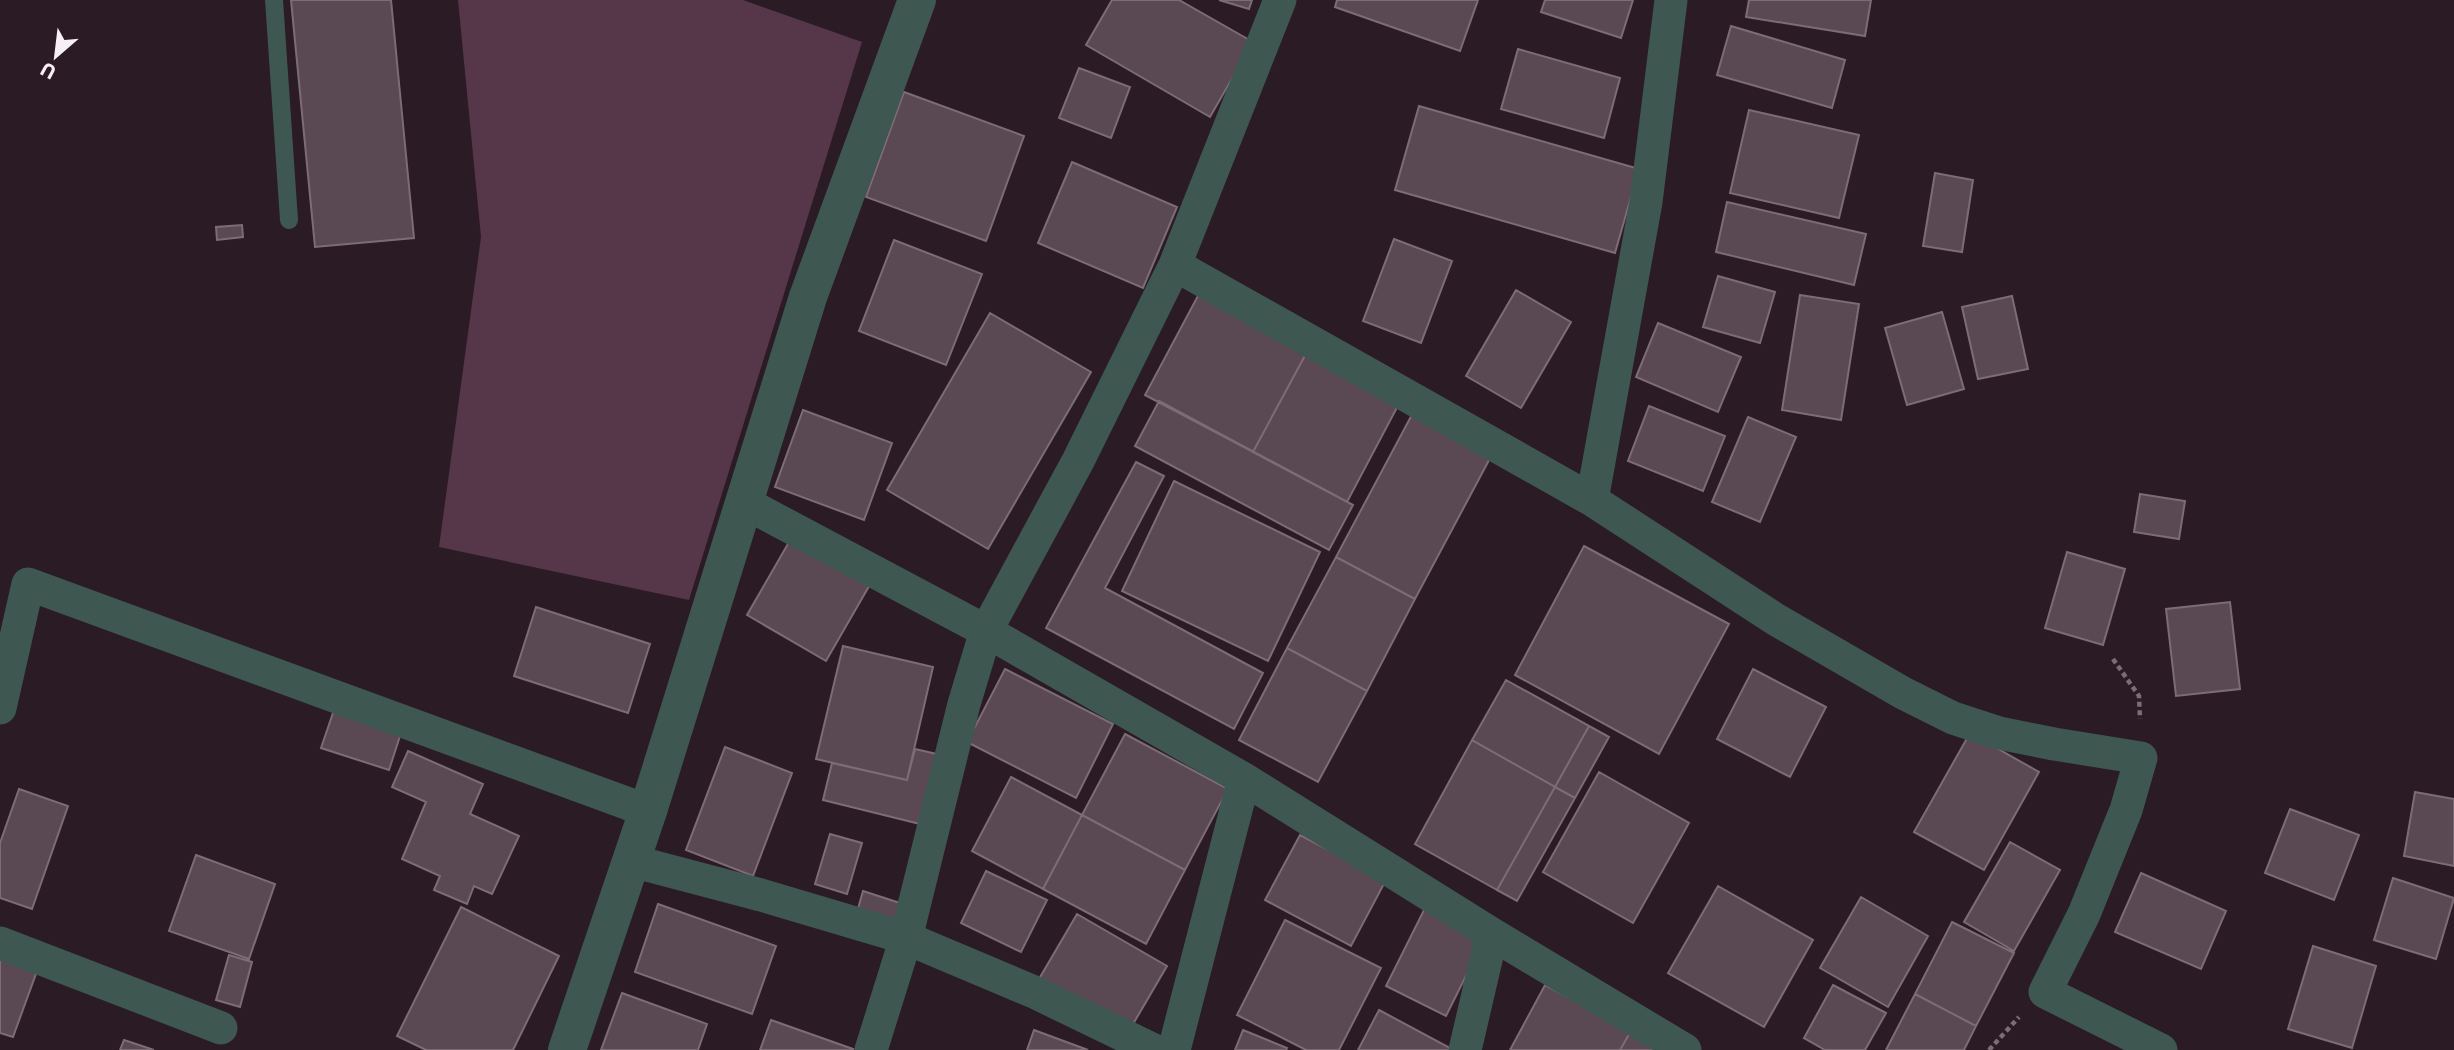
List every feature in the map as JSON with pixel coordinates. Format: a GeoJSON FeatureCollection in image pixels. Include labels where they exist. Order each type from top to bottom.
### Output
{"type":"FeatureCollection","features":[{"type":"Feature","properties":{"kind":"street"},"geometry":{"type":"LineString","coordinates":[[567,1050],[632,861],[808,297],[917,0]]}},
{"type":"Feature","properties":{"kind":"street"},"geometry":{"type":"LineString","coordinates":[[871,1050],[905,938],[964,704],[986,631],[1084,449],[1175,265],[1280,0]]}},
{"type":"Feature","properties":{"kind":"street"},"geometry":{"type":"LineString","coordinates":[[1592,500],[1646,202],[1671,0]]}},
{"type":"Feature","properties":{"kind":"street"},"geometry":{"type":"LineString","coordinates":[[1175,265],[1592,500],[1774,619],[1903,693],[1953,718],[2010,735],[2141,758],[2126,810],[2097,882],[2074,936],[2045,992],[2161,1050]]}},
{"type":"Feature","properties":{"kind":"street"},"geometry":{"type":"LineString","coordinates":[[744,503],[986,631],[1244,779],[1492,934],[1685,1050]]}},
{"type":"Feature","properties":{"kind":"street"},"geometry":{"type":"LineString","coordinates":[[0,708],[28,584],[648,811]]}},
{"type":"Feature","properties":{"kind":"street"},"geometry":{"type":"LineString","coordinates":[[1174,1050],[1244,779]]}},
{"type":"Feature","properties":{"kind":"street"},"geometry":{"type":"LineString","coordinates":[[632,861],[761,895],[905,938],[1034,992],[1154,1050]]}},
{"type":"Feature","properties":{"kind":"street"},"geometry":{"type":"LineString","coordinates":[[1465,1050],[1492,934]]}},
{"type":"Feature","properties":{"kind":"street"},"geometry":{"type":"LineString","coordinates":[[0,943],[221,1028]]}},
{"type":"Feature","properties":{"kind":"lane"},"geometry":{"type":"LineString","coordinates":[[274,0],[289,220]]}},
{"type":"Feature","properties":{"kind":"path"},"geometry":{"type":"LineString","coordinates":[[2113,659],[2139,695],[2141,758]]}},
{"type":"Feature","properties":{"kind":"shaded area"},"geometry":{"type":"Polygon","coordinates":[[[458,0],[743,0],[862,42],[689,600],[439,547],[481,237],[458,0]]]}},
{"type":"Feature","properties":{"kind":"building"},"geometry":{"type":"Polygon","coordinates":[[[291,0],[391,0],[414,238],[315,247],[291,0]]]}},
{"type":"Feature","properties":{"kind":"building"},"geometry":{"type":"Polygon","coordinates":[[[1112,0],[1179,0],[1253,42],[1210,117],[1086,45],[1112,0]]]}},
{"type":"Feature","properties":{"kind":"building"},"geometry":{"type":"Polygon","coordinates":[[[1219,0],[1252,0],[1249,9],[1219,0]]]}},
{"type":"Feature","properties":{"kind":"building"},"geometry":{"type":"Polygon","coordinates":[[[1337,0],[1478,0],[1460,51],[1335,7],[1337,0]]]}},
{"type":"Feature","properties":{"kind":"building"},"geometry":{"type":"Polygon","coordinates":[[[1545,0],[1633,0],[1621,38],[1541,12],[1545,0]]]}},
{"type":"Feature","properties":{"kind":"building"},"geometry":{"type":"Polygon","coordinates":[[[1749,0],[1871,0],[1865,36],[1746,17],[1749,0]]]}},
{"type":"Feature","properties":{"kind":"building"},"geometry":{"type":"Polygon","coordinates":[[[1731,26],[1845,60],[1832,108],[1717,75],[1731,26]]]}},
{"type":"Feature","properties":{"kind":"building"},"geometry":{"type":"Polygon","coordinates":[[[1518,49],[1620,78],[1604,138],[1501,109],[1518,49]]]}},
{"type":"Feature","properties":{"kind":"building"},"geometry":{"type":"Polygon","coordinates":[[[1079,68],[1130,87],[1111,138],[1059,118],[1079,68]]]}},
{"type":"Feature","properties":{"kind":"building"},"geometry":{"type":"Polygon","coordinates":[[[904,92],[1024,136],[986,241],[866,197],[904,92]]]}},
{"type":"Feature","properties":{"kind":"building"},"geometry":{"type":"Polygon","coordinates":[[[1419,106],[1639,169],[1615,253],[1395,190],[1419,106]]]}},
{"type":"Feature","properties":{"kind":"building"},"geometry":{"type":"Polygon","coordinates":[[[1749,110],[1859,135],[1839,218],[1730,193],[1749,110]]]}},
{"type":"Feature","properties":{"kind":"building"},"geometry":{"type":"Polygon","coordinates":[[[1072,162],[1177,207],[1143,288],[1038,243],[1072,162]]]}},
{"type":"Feature","properties":{"kind":"building"},"geometry":{"type":"Polygon","coordinates":[[[1935,173],[1973,180],[1962,252],[1923,246],[1935,173]]]}},
{"type":"Feature","properties":{"kind":"building"},"geometry":{"type":"Polygon","coordinates":[[[1727,202],[1866,234],[1854,285],[1716,252],[1727,202]]]}},
{"type":"Feature","properties":{"kind":"building"},"geometry":{"type":"Polygon","coordinates":[[[242,225],[243,237],[217,240],[216,227],[242,225]]]}},
{"type":"Feature","properties":{"kind":"building"},"geometry":{"type":"Polygon","coordinates":[[[1394,239],[1452,261],[1421,343],[1363,321],[1394,239]]]}},
{"type":"Feature","properties":{"kind":"building"},"geometry":{"type":"Polygon","coordinates":[[[894,240],[982,274],[946,365],[859,331],[894,240]]]}},
{"type":"Feature","properties":{"kind":"building"},"geometry":{"type":"Polygon","coordinates":[[[1718,276],[1775,292],[1760,343],[1703,327],[1718,276]]]}},
{"type":"Feature","properties":{"kind":"building"},"geometry":{"type":"Polygon","coordinates":[[[1516,290],[1571,322],[1521,408],[1466,376],[1516,290]]]}},
{"type":"Feature","properties":{"kind":"building"},"geometry":{"type":"Polygon","coordinates":[[[1200,292],[1308,350],[1253,452],[1145,395],[1200,292]]]}},
{"type":"Feature","properties":{"kind":"building"},"geometry":{"type":"Polygon","coordinates":[[[1800,295],[1859,304],[1841,420],[1782,410],[1800,295]]]}},
{"type":"Feature","properties":{"kind":"building"},"geometry":{"type":"Polygon","coordinates":[[[2012,296],[2028,369],[1978,379],[1962,307],[2012,296]]]}},
{"type":"Feature","properties":{"kind":"building"},"geometry":{"type":"Polygon","coordinates":[[[1942,312],[1964,389],[1907,405],[1885,328],[1942,312]]]}},
{"type":"Feature","properties":{"kind":"building"},"geometry":{"type":"Polygon","coordinates":[[[990,313],[1091,372],[988,549],[887,490],[990,313]]]}},
{"type":"Feature","properties":{"kind":"building"},"geometry":{"type":"Polygon","coordinates":[[[1658,323],[1741,357],[1718,412],[1636,377],[1658,323]]]}},
{"type":"Feature","properties":{"kind":"building"},"geometry":{"type":"Polygon","coordinates":[[[1308,350],[1401,400],[1347,502],[1253,452],[1308,350]]]}},
{"type":"Feature","properties":{"kind":"building"},"geometry":{"type":"Polygon","coordinates":[[[1159,401],[1353,505],[1329,550],[1135,446],[1159,401]]]}},
{"type":"Feature","properties":{"kind":"building"},"geometry":{"type":"Polygon","coordinates":[[[1649,406],[1725,436],[1703,491],[1628,461],[1649,406]]]}},
{"type":"Feature","properties":{"kind":"building"},"geometry":{"type":"Polygon","coordinates":[[[1416,407],[1495,449],[1415,599],[1336,557],[1416,407]]]}},
{"type":"Feature","properties":{"kind":"building"},"geometry":{"type":"Polygon","coordinates":[[[803,410],[892,443],[864,520],[775,487],[803,410]]]}},
{"type":"Feature","properties":{"kind":"building"},"geometry":{"type":"Polygon","coordinates":[[[1748,417],[1796,437],[1760,522],[1712,502],[1748,417]]]}},
{"type":"Feature","properties":{"kind":"building"},"geometry":{"type":"Polygon","coordinates":[[[1136,462],[1164,476],[1105,588],[1263,673],[1234,729],[1046,628],[1136,462]]]}},
{"type":"Feature","properties":{"kind":"building"},"geometry":{"type":"Polygon","coordinates":[[[1174,481],[1320,552],[1268,661],[1122,591],[1174,481]]]}},
{"type":"Feature","properties":{"kind":"building"},"geometry":{"type":"Polygon","coordinates":[[[2140,494],[2185,501],[2179,539],[2134,532],[2140,494]]]}},
{"type":"Feature","properties":{"kind":"building"},"geometry":{"type":"Polygon","coordinates":[[[793,535],[872,581],[826,661],[747,615],[793,535]]]}},
{"type":"Feature","properties":{"kind":"building"},"geometry":{"type":"Polygon","coordinates":[[[1584,546],[1729,624],[1659,754],[1515,675],[1584,546]]]}},
{"type":"Feature","properties":{"kind":"building"},"geometry":{"type":"Polygon","coordinates":[[[2067,552],[2125,569],[2103,645],[2045,628],[2067,552]]]}},
{"type":"Feature","properties":{"kind":"building"},"geometry":{"type":"Polygon","coordinates":[[[1336,557],[1415,599],[1367,691],[1287,648],[1336,557]]]}},
{"type":"Feature","properties":{"kind":"building"},"geometry":{"type":"Polygon","coordinates":[[[2230,602],[2240,689],[2176,696],[2166,609],[2230,602]]]}},
{"type":"Feature","properties":{"kind":"building"},"geometry":{"type":"Polygon","coordinates":[[[536,607],[650,644],[628,713],[514,676],[536,607]]]}},
{"type":"Feature","properties":{"kind":"building"},"geometry":{"type":"Polygon","coordinates":[[[843,646],[933,667],[907,780],[816,759],[843,646]]]}},
{"type":"Feature","properties":{"kind":"building"},"geometry":{"type":"Polygon","coordinates":[[[1287,648],[1367,691],[1318,782],[1239,740],[1287,648]]]}},
{"type":"Feature","properties":{"kind":"building"},"geometry":{"type":"Polygon","coordinates":[[[1005,669],[1113,724],[1076,798],[967,742],[1005,669]]]}},
{"type":"Feature","properties":{"kind":"building"},"geometry":{"type":"Polygon","coordinates":[[[1753,669],[1826,707],[1790,777],[1717,739],[1753,669]]]}},
{"type":"Feature","properties":{"kind":"building"},"geometry":{"type":"Polygon","coordinates":[[[1506,680],[1589,726],[1555,787],[1472,740],[1506,680]]]}},
{"type":"Feature","properties":{"kind":"building"},"geometry":{"type":"Polygon","coordinates":[[[335,707],[402,730],[389,770],[321,748],[335,707]]]}},
{"type":"Feature","properties":{"kind":"building"},"geometry":{"type":"Polygon","coordinates":[[[1589,726],[1609,737],[1575,798],[1555,787],[1589,726]]]}},
{"type":"Feature","properties":{"kind":"building"},"geometry":{"type":"Polygon","coordinates":[[[1970,733],[2039,772],[1984,870],[1914,832],[1970,733]]]}},
{"type":"Feature","properties":{"kind":"building"},"geometry":{"type":"Polygon","coordinates":[[[1125,734],[1228,789],[1185,870],[1082,815],[1125,734]]]}},
{"type":"Feature","properties":{"kind":"building"},"geometry":{"type":"Polygon","coordinates":[[[1472,740],[1555,787],[1497,890],[1415,844],[1472,740]]]}},
{"type":"Feature","properties":{"kind":"building"},"geometry":{"type":"Polygon","coordinates":[[[725,747],[792,773],[753,876],[686,850],[725,747]]]}},
{"type":"Feature","properties":{"kind":"building"},"geometry":{"type":"Polygon","coordinates":[[[915,749],[937,754],[920,824],[823,800],[832,763],[907,780],[915,749]]]}},
{"type":"Feature","properties":{"kind":"building"},"geometry":{"type":"Polygon","coordinates":[[[408,751],[483,784],[470,814],[519,836],[492,894],[474,886],[467,904],[434,890],[440,876],[402,859],[426,802],[392,787],[408,751]]]}},
{"type":"Feature","properties":{"kind":"building"},"geometry":{"type":"Polygon","coordinates":[[[1599,772],[1689,823],[1633,923],[1543,872],[1599,772]]]}},
{"type":"Feature","properties":{"kind":"building"},"geometry":{"type":"Polygon","coordinates":[[[1011,777],[1082,815],[1043,889],[972,851],[1011,777]]]}},
{"type":"Feature","properties":{"kind":"building"},"geometry":{"type":"Polygon","coordinates":[[[1555,787],[1575,798],[1517,901],[1497,890],[1555,787]]]}},
{"type":"Feature","properties":{"kind":"building"},"geometry":{"type":"Polygon","coordinates":[[[19,789],[68,806],[32,909],[0,898],[0,843],[19,789]]]}},
{"type":"Feature","properties":{"kind":"building"},"geometry":{"type":"Polygon","coordinates":[[[2415,792],[2454,799],[2454,866],[2404,856],[2415,792]]]}},
{"type":"Feature","properties":{"kind":"building"},"geometry":{"type":"Polygon","coordinates":[[[2290,809],[2359,835],[2334,900],[2265,873],[2290,809]]]}},
{"type":"Feature","properties":{"kind":"building"},"geometry":{"type":"Polygon","coordinates":[[[1082,815],[1185,870],[1146,944],[1043,889],[1082,815]]]}},
{"type":"Feature","properties":{"kind":"building"},"geometry":{"type":"Polygon","coordinates":[[[830,834],[862,843],[847,894],[815,884],[830,834]]]}},
{"type":"Feature","properties":{"kind":"building"},"geometry":{"type":"Polygon","coordinates":[[[1300,835],[1386,880],[1351,946],[1265,900],[1300,835]]]}},
{"type":"Feature","properties":{"kind":"building"},"geometry":{"type":"Polygon","coordinates":[[[2010,842],[2060,870],[2014,951],[1964,922],[2010,842]]]}},
{"type":"Feature","properties":{"kind":"building"},"geometry":{"type":"Polygon","coordinates":[[[196,855],[275,884],[249,959],[169,931],[196,855]]]}},
{"type":"Feature","properties":{"kind":"building"},"geometry":{"type":"Polygon","coordinates":[[[986,871],[1047,900],[1021,952],[961,923],[986,871]]]}},
{"type":"Feature","properties":{"kind":"building"},"geometry":{"type":"Polygon","coordinates":[[[2141,873],[2226,911],[2201,969],[2115,932],[2141,873]]]}},
{"type":"Feature","properties":{"kind":"building"},"geometry":{"type":"Polygon","coordinates":[[[2393,878],[2454,898],[2436,959],[2374,940],[2393,878]]]}},
{"type":"Feature","properties":{"kind":"building"},"geometry":{"type":"Polygon","coordinates":[[[1718,886],[1813,940],[1764,1027],[1668,973],[1718,886]]]}},
{"type":"Feature","properties":{"kind":"building"},"geometry":{"type":"Polygon","coordinates":[[[863,891],[903,904],[897,926],[857,912],[863,891]]]}},
{"type":"Feature","properties":{"kind":"building"},"geometry":{"type":"Polygon","coordinates":[[[1861,897],[1928,936],[1888,1007],[1820,968],[1861,897]]]}},
{"type":"Feature","properties":{"kind":"building"},"geometry":{"type":"Polygon","coordinates":[[[658,904],[776,946],[752,1014],[635,972],[658,904]]]}},
{"type":"Feature","properties":{"kind":"building"},"geometry":{"type":"Polygon","coordinates":[[[461,907],[559,956],[513,1050],[426,1050],[397,1036],[461,907]]]}},
{"type":"Feature","properties":{"kind":"building"},"geometry":{"type":"Polygon","coordinates":[[[1425,908],[1485,938],[1446,1016],[1386,986],[1425,908]]]}},
{"type":"Feature","properties":{"kind":"building"},"geometry":{"type":"Polygon","coordinates":[[[1077,914],[1167,966],[1129,1031],[1039,979],[1077,914]]]}},
{"type":"Feature","properties":{"kind":"building"},"geometry":{"type":"Polygon","coordinates":[[[1285,920],[1381,968],[1339,1050],[1306,1050],[1237,1015],[1285,920]]]}},
{"type":"Feature","properties":{"kind":"building"},"geometry":{"type":"Polygon","coordinates":[[[1952,922],[2014,953],[1976,1026],[1915,994],[1952,922]]]}},
{"type":"Feature","properties":{"kind":"building"},"geometry":{"type":"Polygon","coordinates":[[[2313,946],[2376,966],[2352,1048],[2288,1029],[2313,946]]]}},
{"type":"Feature","properties":{"kind":"building"},"geometry":{"type":"Polygon","coordinates":[[[229,955],[252,962],[240,1007],[216,1000],[229,955]]]}},
{"type":"Feature","properties":{"kind":"building"},"geometry":{"type":"Polygon","coordinates":[[[0,957],[37,971],[13,1037],[0,1033],[0,957]]]}},
{"type":"Feature","properties":{"kind":"building"},"geometry":{"type":"Polygon","coordinates":[[[1545,985],[1631,1031],[1620,1050],[1510,1050],[1545,985]]]}},
{"type":"Feature","properties":{"kind":"building"},"geometry":{"type":"Polygon","coordinates":[[[1833,985],[1886,1013],[1865,1050],[1825,1050],[1804,1038],[1833,985]]]}},
{"type":"Feature","properties":{"kind":"building"},"geometry":{"type":"Polygon","coordinates":[[[622,993],[707,1024],[698,1050],[601,1050],[622,993]]]}},
{"type":"Feature","properties":{"kind":"building"},"geometry":{"type":"Polygon","coordinates":[[[1915,994],[1976,1026],[1964,1050],[1886,1050],[1915,994]]]}},
{"type":"Feature","properties":{"kind":"building"},"geometry":{"type":"Polygon","coordinates":[[[1379,1010],[1452,1049],[1452,1050],[1358,1050],[1379,1010]]]}},
{"type":"Feature","properties":{"kind":"building"},"geometry":{"type":"Polygon","coordinates":[[[771,1020],[853,1049],[760,1050],[771,1020]]]}},
{"type":"Feature","properties":{"kind":"building"},"geometry":{"type":"Polygon","coordinates":[[[1034,1030],[1088,1050],[1027,1050],[1034,1030]]]}},
{"type":"Feature","properties":{"kind":"building"},"geometry":{"type":"Polygon","coordinates":[[[1243,1030],[1287,1048],[1235,1050],[1243,1030]]]}},
{"type":"Feature","properties":{"kind":"building"},"geometry":{"type":"Polygon","coordinates":[[[1631,1031],[1663,1050],[1620,1050],[1631,1031]]]}},
{"type":"Feature","properties":{"kind":"building"},"geometry":{"type":"Polygon","coordinates":[[[124,1040],[154,1050],[120,1050],[124,1040]]]}}]}
